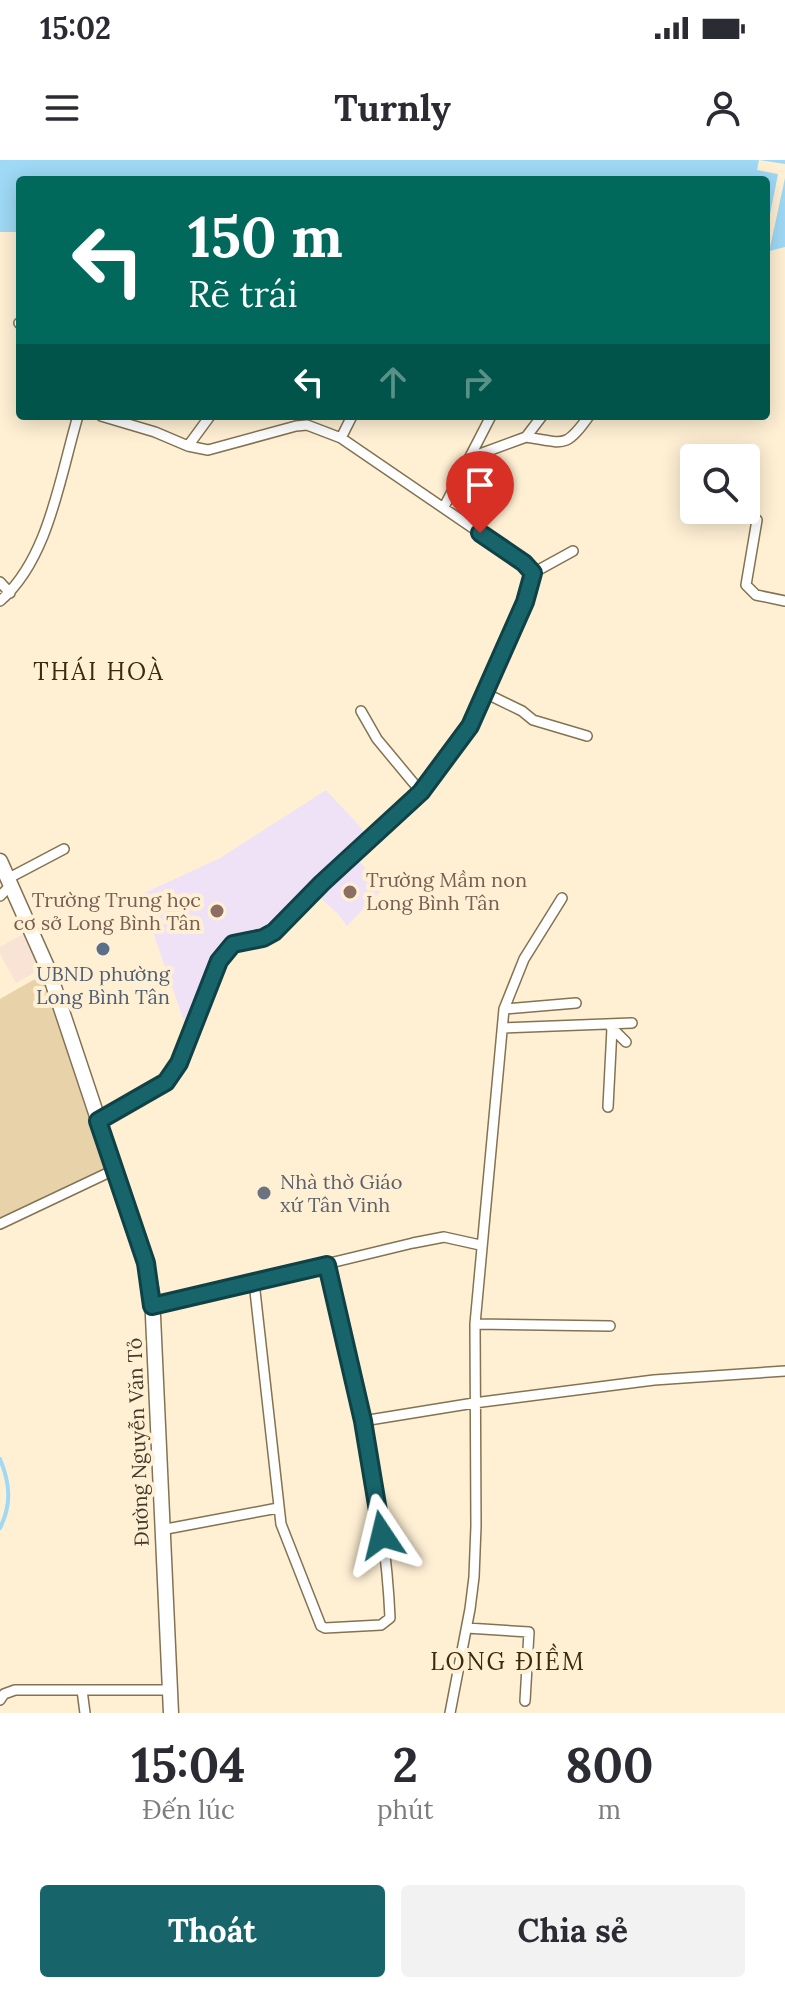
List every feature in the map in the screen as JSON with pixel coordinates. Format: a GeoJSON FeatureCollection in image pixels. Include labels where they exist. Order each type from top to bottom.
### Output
{"type":"FeatureCollection","features":[{"type":"Feature","properties":{"kind":"street"},"geometry":{"type":"LineString","coordinates":[[0,601],[10,593],[37,550],[77,420]]}},
{"type":"Feature","properties":{"kind":"street"},"geometry":{"type":"LineString","coordinates":[[114,420],[208,450],[307,425],[341,438],[524,563],[533,573]]}},
{"type":"Feature","properties":{"kind":"street"},"geometry":{"type":"LineString","coordinates":[[188,446],[207,420]]}},
{"type":"Feature","properties":{"kind":"street"},"geometry":{"type":"LineString","coordinates":[[296,426],[298,420]]}},
{"type":"Feature","properties":{"kind":"street"},"geometry":{"type":"LineString","coordinates":[[341,438],[350,420]]}},
{"type":"Feature","properties":{"kind":"street"},"geometry":{"type":"LineString","coordinates":[[444,507],[489,420]]}},
{"type":"Feature","properties":{"kind":"street"},"geometry":{"type":"LineString","coordinates":[[526,437],[539,420]]}},
{"type":"Feature","properties":{"kind":"street"},"geometry":{"type":"LineString","coordinates":[[469,458],[526,437],[564,441],[573,438],[586,420]]}},
{"type":"Feature","properties":{"kind":"street"},"geometry":{"type":"LineString","coordinates":[[756,524],[746,585],[756,595],[785,601]]}},
{"type":"Feature","properties":{"kind":"street"},"geometry":{"type":"LineString","coordinates":[[98,1121],[166,1082],[179,1063],[219,961],[233,944],[263,938],[274,932],[421,792],[470,726],[525,602],[533,573],[573,551]]}},
{"type":"Feature","properties":{"kind":"street"},"geometry":{"type":"LineString","coordinates":[[0,582],[10,593]]}},
{"type":"Feature","properties":{"kind":"street"},"geometry":{"type":"LineString","coordinates":[[485,693],[522,711],[533,720],[587,736]]}},
{"type":"Feature","properties":{"kind":"street"},"geometry":{"type":"LineString","coordinates":[[361,711],[377,739],[421,792]]}},
{"type":"Feature","properties":{"kind":"street"},"geometry":{"type":"LineString","coordinates":[[0,896],[10,881],[64,849]]}},
{"type":"Feature","properties":{"kind":"street","name":"Đường Nguyễn Văn Tỏ"},"geometry":{"type":"LineString","coordinates":[[0,861],[48,969],[146,1263],[152,1306],[171,1713]]}},
{"type":"Feature","properties":{"kind":"street"},"geometry":{"type":"LineString","coordinates":[[450,1713],[474,1577],[475,1324],[504,1009],[524,959],[562,898]]}},
{"type":"Feature","properties":{"kind":"street"},"geometry":{"type":"LineString","coordinates":[[504,1009],[576,1003]]}},
{"type":"Feature","properties":{"kind":"street"},"geometry":{"type":"LineString","coordinates":[[503,1028],[632,1023]]}},
{"type":"Feature","properties":{"kind":"street"},"geometry":{"type":"LineString","coordinates":[[610,1026],[626,1042]]}},
{"type":"Feature","properties":{"kind":"street"},"geometry":{"type":"LineString","coordinates":[[608,1107],[610,1026]]}},
{"type":"Feature","properties":{"kind":"street"},"geometry":{"type":"LineString","coordinates":[[0,1224],[114,1170]]}},
{"type":"Feature","properties":{"kind":"street"},"geometry":{"type":"LineString","coordinates":[[152,1306],[444,1237],[480,1245]]}},
{"type":"Feature","properties":{"kind":"street"},"geometry":{"type":"LineString","coordinates":[[254,1282],[281,1524],[321,1626],[381,1625],[388,1621],[389,1603],[382,1535],[363,1421],[327,1265]]}},
{"type":"Feature","properties":{"kind":"street"},"geometry":{"type":"LineString","coordinates":[[475,1324],[610,1326]]}},
{"type":"Feature","properties":{"kind":"street"},"geometry":{"type":"LineString","coordinates":[[363,1421],[474,1403],[685,1376],[785,1371]]}},
{"type":"Feature","properties":{"kind":"street"},"geometry":{"type":"LineString","coordinates":[[161,1530],[278,1508]]}},
{"type":"Feature","properties":{"kind":"street"},"geometry":{"type":"LineString","coordinates":[[467,1628],[529,1632],[525,1701]]}},
{"type":"Feature","properties":{"kind":"street"},"geometry":{"type":"LineString","coordinates":[[0,1700],[4,1694],[15,1690],[170,1690]]}},
{"type":"Feature","properties":{"kind":"street"},"geometry":{"type":"LineString","coordinates":[[82,1690],[85,1713]]}},
{"type":"Feature","properties":{"kind":"shaded area","name":"Trường Trung học cơ sở Long Bình Tân"},"geometry":{"type":"Polygon","coordinates":[[[326,790],[368,835],[273,927],[261,934],[231,940],[214,960],[187,1030],[140,895],[220,858],[326,790]]]}},
{"type":"Feature","properties":{"kind":"shaded area","name":"Trường Mầm non Long Bình Tân"},"geometry":{"type":"Polygon","coordinates":[[[356,858],[384,888],[347,926],[317,895],[356,858]]]}},
{"type":"Feature","properties":{"kind":"shaded area"},"geometry":{"type":"Polygon","coordinates":[[[25,933],[40,969],[16,983],[0,954],[0,947],[25,933]]]}},
{"type":"Feature","properties":{"kind":"shaded area"},"geometry":{"type":"Polygon","coordinates":[[[42,975],[107,1169],[0,1219],[0,999],[42,975]]]}},
{"type":"Feature","properties":{"kind":"water"},"geometry":{"type":"Polygon","coordinates":[[[0,160],[785,160],[785,247],[770,251],[770,176],[16,176],[16,232],[0,232],[0,160]]]}},
{"type":"Feature","properties":{"kind":"pier"},"geometry":{"type":"Polygon","coordinates":[[[759,160],[785,164],[785,178],[770,247],[770,215],[778,174],[757,170],[759,160]]]}},
{"type":"Feature","properties":{"kind":"waterway"},"geometry":{"type":"LineString","coordinates":[[0,1459],[8,1494],[0,1528]]}},
{"type":"Feature","properties":{"kind":"place","name":"Trường Mầm non Long Bình Tân"},"geometry":{"type":"Point","coordinates":[350,892]}},
{"type":"Feature","properties":{"kind":"place","name":"Trường Trung học cơ sở Long Bình Tân"},"geometry":{"type":"Point","coordinates":[217,911]}},
{"type":"Feature","properties":{"kind":"place","name":"UBND phường Long Bình Tân"},"geometry":{"type":"Point","coordinates":[103,949]}},
{"type":"Feature","properties":{"kind":"place","name":"Nhà thờ Giáo xứ Tân Vinh"},"geometry":{"type":"Point","coordinates":[264,1193]}},
{"type":"Feature","properties":{"kind":"district","name":"THÁI HOÀ"},"geometry":{"type":"Point","coordinates":[99,672]}},
{"type":"Feature","properties":{"kind":"district","name":"LONG ĐIỀM"},"geometry":{"type":"Point","coordinates":[508,1662]}},
{"type":"Feature","properties":{"kind":"route"},"geometry":{"type":"LineString","coordinates":[[382,1535],[363,1421],[327,1265],[152,1306],[146,1263],[98,1121],[166,1082],[179,1063],[219,961],[233,944],[263,938],[274,932],[421,792],[470,726],[525,602],[533,573],[524,563],[480,533]]}}]}
